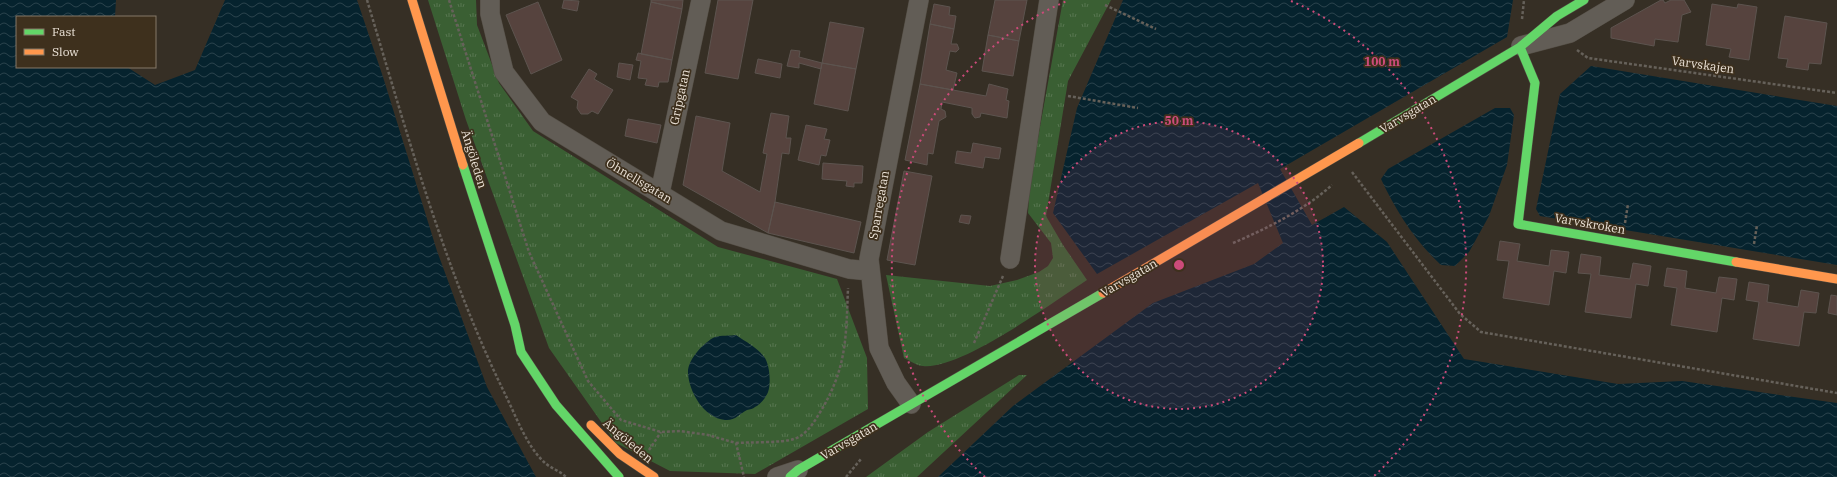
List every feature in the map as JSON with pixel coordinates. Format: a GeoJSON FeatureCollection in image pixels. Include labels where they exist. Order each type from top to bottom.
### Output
{"type":"FeatureCollection","features":[{"type":"Feature","properties":{"kind":"street","name":"Ängöleden"},"geometry":{"type":"LineString","coordinates":[[412,0],[491,254],[516,326],[522,352],[556,405],[619,477]]}},
{"type":"Feature","properties":{"kind":"street","name":"Öhnellsgatan"},"geometry":{"type":"LineString","coordinates":[[490,0],[490,14],[504,72],[542,122],[722,231],[848,269],[870,271]]}},
{"type":"Feature","properties":{"kind":"street","name":"Gripgatan"},"geometry":{"type":"LineString","coordinates":[[660,193],[701,0]]}},
{"type":"Feature","properties":{"kind":"street","name":"Sparregatan"},"geometry":{"type":"LineString","coordinates":[[911,404],[896,383],[879,348],[869,259],[879,200],[919,0]]}},
{"type":"Feature","properties":{"kind":"street"},"geometry":{"type":"LineString","coordinates":[[1010,260],[1049,0]]}},
{"type":"Feature","properties":{"kind":"street","name":"Varvsgatan"},"geometry":{"type":"LineString","coordinates":[[777,477],[794,474],[911,404],[1318,168],[1520,47],[1557,16],[1584,0]]}},
{"type":"Feature","properties":{"kind":"street","name":"Varvsgatan"},"geometry":{"type":"LineString","coordinates":[[1520,47],[1570,32],[1626,0]]}},
{"type":"Feature","properties":{"kind":"street","name":"Varvskroken"},"geometry":{"type":"LineString","coordinates":[[1520,47],[1535,83],[1518,224],[1837,279]]}},
{"type":"Feature","properties":{"kind":"street","name":"Ängöleden"},"geometry":{"type":"LineString","coordinates":[[516,326],[529,340]]}},
{"type":"Feature","properties":{"kind":"street","name":"Ängöleden"},"geometry":{"type":"LineString","coordinates":[[583,415],[598,433],[635,465],[654,477]]}},
{"type":"Feature","properties":{"kind":"path"},"geometry":{"type":"LineString","coordinates":[[367,0],[440,233],[470,314],[495,372],[531,445],[544,462],[566,477]]}},
{"type":"Feature","properties":{"kind":"path"},"geometry":{"type":"LineString","coordinates":[[448,0],[530,252],[588,381],[621,420],[661,432],[680,431],[708,435],[736,443],[794,439],[810,429],[830,397],[842,365],[846,346],[848,269]]}},
{"type":"Feature","properties":{"kind":"path"},"geometry":{"type":"LineString","coordinates":[[1105,5],[1156,29]]}},
{"type":"Feature","properties":{"kind":"path","name":"Varvskajen"},"geometry":{"type":"LineString","coordinates":[[1576,49],[1588,58],[1837,93]]}},
{"type":"Feature","properties":{"kind":"path"},"geometry":{"type":"LineString","coordinates":[[1068,96],[1138,108]]}},
{"type":"Feature","properties":{"kind":"path"},"geometry":{"type":"LineString","coordinates":[[1352,172],[1460,314],[1481,332],[1837,393]]}},
{"type":"Feature","properties":{"kind":"path"},"geometry":{"type":"LineString","coordinates":[[1238,241],[1254,234],[1316,199],[1333,185]]}},
{"type":"Feature","properties":{"kind":"path"},"geometry":{"type":"LineString","coordinates":[[1624,230],[1628,204]]}},
{"type":"Feature","properties":{"kind":"path"},"geometry":{"type":"LineString","coordinates":[[1753,251],[1757,225]]}},
{"type":"Feature","properties":{"kind":"path"},"geometry":{"type":"LineString","coordinates":[[971,348],[1010,260]]}},
{"type":"Feature","properties":{"kind":"path"},"geometry":{"type":"LineString","coordinates":[[736,443],[744,477]]}},
{"type":"Feature","properties":{"kind":"path"},"geometry":{"type":"LineString","coordinates":[[846,477],[861,459]]}},
{"type":"Feature","properties":{"kind":"green space"},"geometry":{"type":"Polygon","coordinates":[[[428,0],[476,0],[477,25],[499,83],[533,131],[718,247],[837,279],[867,358],[868,409],[755,474],[670,471],[616,443],[549,348],[466,120],[428,0]]]}},
{"type":"Feature","properties":{"kind":"green space"},"geometry":{"type":"Polygon","coordinates":[[[1063,0],[1111,0],[1068,81],[1046,216],[1063,245],[1087,280],[1030,318],[983,346],[960,357],[940,364],[923,366],[918,365],[904,358],[886,275],[990,286],[1017,280],[1039,272],[1048,266],[1053,258],[1051,243],[1028,213],[1030,182],[1063,0]]]}},
{"type":"Feature","properties":{"kind":"green space"},"geometry":{"type":"Polygon","coordinates":[[[1019,375],[1027,375],[917,477],[866,477],[928,432],[1019,375]]]}},
{"type":"Feature","properties":{"kind":"water"},"geometry":{"type":"Polygon","coordinates":[[[0,0],[116,0],[115,16],[16,16],[16,68],[129,68],[155,85],[195,70],[225,0],[357,0],[383,77],[437,251],[487,387],[536,477],[0,477],[0,0]]]}},
{"type":"Feature","properties":{"kind":"water"},"geometry":{"type":"Polygon","coordinates":[[[1123,0],[1513,0],[1507,37],[1280,169],[1312,225],[1344,207],[1387,242],[1464,359],[1618,384],[1682,381],[1837,403],[1837,477],[938,477],[1013,406],[1153,303],[1254,264],[1283,243],[1258,183],[1097,274],[1053,213],[1077,108],[1123,0]]]}},
{"type":"Feature","properties":{"kind":"water"},"geometry":{"type":"Polygon","coordinates":[[[1591,66],[1837,106],[1837,265],[1540,216],[1536,209],[1560,94],[1591,66]]]}},
{"type":"Feature","properties":{"kind":"water"},"geometry":{"type":"Polygon","coordinates":[[[1495,108],[1510,108],[1514,115],[1507,165],[1489,216],[1469,252],[1455,266],[1441,265],[1423,246],[1407,225],[1393,203],[1381,179],[1388,169],[1495,108]]]}},
{"type":"Feature","properties":{"kind":"water"},"geometry":{"type":"Polygon","coordinates":[[[736,335],[755,348],[765,358],[769,371],[770,383],[768,392],[763,401],[734,418],[725,420],[710,414],[699,403],[691,388],[688,368],[693,357],[701,347],[711,339],[717,336],[736,335]]]}},
{"type":"Feature","properties":{"kind":"building"},"geometry":{"type":"Polygon","coordinates":[[[564,0],[579,1],[577,11],[562,8],[564,0]]]}},
{"type":"Feature","properties":{"kind":"building"},"geometry":{"type":"Polygon","coordinates":[[[651,0],[683,0],[682,9],[651,2],[651,0]]]}},
{"type":"Feature","properties":{"kind":"building"},"geometry":{"type":"Polygon","coordinates":[[[718,0],[753,0],[738,79],[705,73],[718,0]]]}},
{"type":"Feature","properties":{"kind":"building"},"geometry":{"type":"Polygon","coordinates":[[[995,0],[1027,0],[1019,41],[988,35],[995,0]]]}},
{"type":"Feature","properties":{"kind":"building"},"geometry":{"type":"Polygon","coordinates":[[[1661,0],[1665,3],[1671,0],[1684,0],[1691,12],[1682,15],[1678,42],[1655,39],[1654,46],[1611,38],[1611,28],[1661,0]]]}},
{"type":"Feature","properties":{"kind":"building"},"geometry":{"type":"Polygon","coordinates":[[[538,2],[562,60],[531,74],[506,15],[538,2]]]}},
{"type":"Feature","properties":{"kind":"building"},"geometry":{"type":"Polygon","coordinates":[[[651,2],[682,9],[672,60],[641,54],[651,2]]]}},
{"type":"Feature","properties":{"kind":"building"},"geometry":{"type":"Polygon","coordinates":[[[934,4],[950,7],[949,15],[956,16],[954,29],[930,24],[934,4]]]}},
{"type":"Feature","properties":{"kind":"building"},"geometry":{"type":"Polygon","coordinates":[[[1712,4],[1737,8],[1738,4],[1757,7],[1749,60],[1729,57],[1731,49],[1706,45],[1712,4]]]}},
{"type":"Feature","properties":{"kind":"building"},"geometry":{"type":"Polygon","coordinates":[[[1785,16],[1827,23],[1821,64],[1809,63],[1808,70],[1786,67],[1788,59],[1778,58],[1785,16]]]}},
{"type":"Feature","properties":{"kind":"building"},"geometry":{"type":"Polygon","coordinates":[[[830,22],[864,28],[856,69],[822,63],[830,22]]]}},
{"type":"Feature","properties":{"kind":"building"},"geometry":{"type":"Polygon","coordinates":[[[930,24],[954,29],[951,44],[957,44],[959,49],[956,52],[950,51],[946,70],[957,73],[953,90],[920,84],[930,24]]]}},
{"type":"Feature","properties":{"kind":"building"},"geometry":{"type":"Polygon","coordinates":[[[988,35],[1019,41],[1013,76],[982,71],[988,35]]]}},
{"type":"Feature","properties":{"kind":"building"},"geometry":{"type":"Polygon","coordinates":[[[791,50],[800,51],[799,57],[822,63],[821,69],[799,63],[799,68],[787,66],[791,50]]]}},
{"type":"Feature","properties":{"kind":"building"},"geometry":{"type":"Polygon","coordinates":[[[638,53],[672,60],[668,82],[659,82],[658,87],[645,85],[647,79],[638,78],[641,61],[636,60],[638,53]]]}},
{"type":"Feature","properties":{"kind":"building"},"geometry":{"type":"Polygon","coordinates":[[[758,59],[782,64],[780,78],[755,73],[758,59]]]}},
{"type":"Feature","properties":{"kind":"building"},"geometry":{"type":"Polygon","coordinates":[[[619,63],[633,65],[630,80],[617,77],[619,63]]]}},
{"type":"Feature","properties":{"kind":"building"},"geometry":{"type":"Polygon","coordinates":[[[822,63],[856,69],[848,111],[814,104],[822,63]]]}},
{"type":"Feature","properties":{"kind":"building"},"geometry":{"type":"Polygon","coordinates":[[[589,69],[597,74],[594,79],[613,90],[598,114],[592,111],[588,114],[581,114],[577,108],[578,101],[571,97],[589,69]]]}},
{"type":"Feature","properties":{"kind":"building"},"geometry":{"type":"Polygon","coordinates":[[[920,84],[986,96],[989,84],[1008,89],[1006,100],[1009,101],[1007,118],[981,113],[980,117],[975,118],[972,114],[972,108],[942,102],[941,109],[945,111],[946,117],[939,121],[933,154],[928,153],[927,165],[905,160],[920,84]]]}},
{"type":"Feature","properties":{"kind":"building"},"geometry":{"type":"Polygon","coordinates":[[[771,113],[789,116],[786,138],[791,138],[789,154],[782,153],[775,202],[768,233],[683,185],[696,116],[730,123],[722,171],[760,192],[767,154],[763,153],[771,113]]]}},
{"type":"Feature","properties":{"kind":"building"},"geometry":{"type":"Polygon","coordinates":[[[628,119],[661,125],[657,143],[625,136],[628,119]]]}},
{"type":"Feature","properties":{"kind":"building"},"geometry":{"type":"Polygon","coordinates":[[[806,125],[827,129],[824,139],[830,140],[826,156],[821,155],[819,165],[798,160],[806,125]]]}},
{"type":"Feature","properties":{"kind":"building"},"geometry":{"type":"Polygon","coordinates":[[[973,143],[1001,148],[999,159],[985,157],[983,168],[955,163],[957,151],[971,153],[973,143]]]}},
{"type":"Feature","properties":{"kind":"building"},"geometry":{"type":"Polygon","coordinates":[[[823,163],[863,166],[862,183],[854,183],[854,187],[846,186],[847,181],[822,179],[823,163]]]}},
{"type":"Feature","properties":{"kind":"building"},"geometry":{"type":"Polygon","coordinates":[[[904,171],[932,176],[915,265],[887,260],[904,171]]]}},
{"type":"Feature","properties":{"kind":"building"},"geometry":{"type":"Polygon","coordinates":[[[775,202],[861,222],[854,253],[768,233],[775,202]]]}},
{"type":"Feature","properties":{"kind":"building"},"geometry":{"type":"Polygon","coordinates":[[[961,215],[971,216],[969,224],[959,222],[961,215]]]}},
{"type":"Feature","properties":{"kind":"building"},"geometry":{"type":"Polygon","coordinates":[[[1500,241],[1520,244],[1517,261],[1549,266],[1551,250],[1569,252],[1566,273],[1554,271],[1549,305],[1503,298],[1509,261],[1497,260],[1500,241]]]}},
{"type":"Feature","properties":{"kind":"building"},"geometry":{"type":"Polygon","coordinates":[[[1581,254],[1601,257],[1599,275],[1630,279],[1633,263],[1651,266],[1648,286],[1636,284],[1631,318],[1585,312],[1591,274],[1578,273],[1581,254]]]}},
{"type":"Feature","properties":{"kind":"building"},"geometry":{"type":"Polygon","coordinates":[[[1667,268],[1687,271],[1685,288],[1716,293],[1719,277],[1737,279],[1734,300],[1722,298],[1717,332],[1671,325],[1677,288],[1664,286],[1667,268]]]}},
{"type":"Feature","properties":{"kind":"building"},"geometry":{"type":"Polygon","coordinates":[[[1749,282],[1769,285],[1767,302],[1798,307],[1801,290],[1819,293],[1816,313],[1804,312],[1799,346],[1753,339],[1759,302],[1746,300],[1749,282]]]}},
{"type":"Feature","properties":{"kind":"building"},"geometry":{"type":"Polygon","coordinates":[[[1831,295],[1837,296],[1837,315],[1828,313],[1831,295]]]}},
{"type":"Feature","properties":{"kind":"traffic: fast"},"geometry":{"type":"LineString","coordinates":[[1359,143],[1520,47],[1557,16],[1584,0]]}},
{"type":"Feature","properties":{"kind":"traffic: fast"},"geometry":{"type":"LineString","coordinates":[[1520,47],[1535,83],[1518,224],[1736,262]]}},
{"type":"Feature","properties":{"kind":"traffic: fast"},"geometry":{"type":"LineString","coordinates":[[463,165],[515,325],[521,352],[556,405],[619,477]]}},
{"type":"Feature","properties":{"kind":"traffic: fast"},"geometry":{"type":"LineString","coordinates":[[790,477],[798,470],[1103,293]]}},
{"type":"Feature","properties":{"kind":"traffic: slow"},"geometry":{"type":"LineString","coordinates":[[412,0],[463,165]]}},
{"type":"Feature","properties":{"kind":"traffic: slow"},"geometry":{"type":"LineString","coordinates":[[1103,293],[1359,143]]}},
{"type":"Feature","properties":{"kind":"traffic: slow"},"geometry":{"type":"LineString","coordinates":[[1736,262],[1837,279]]}},
{"type":"Feature","properties":{"kind":"traffic: slow"},"geometry":{"type":"LineString","coordinates":[[591,425],[620,454],[654,477]]}}]}
